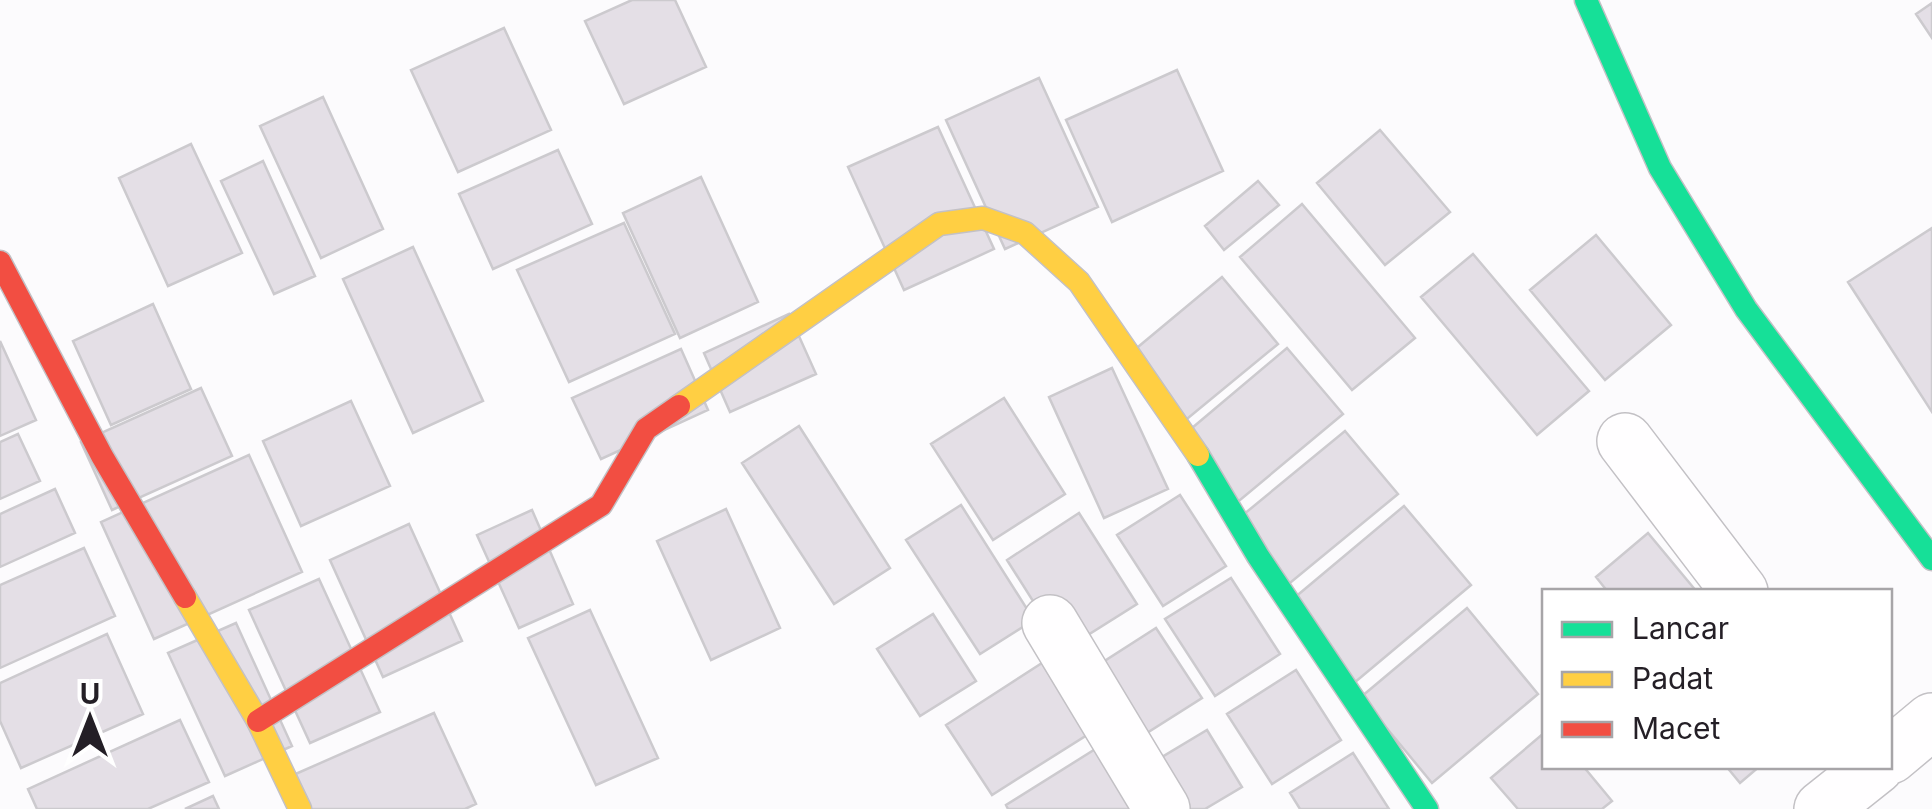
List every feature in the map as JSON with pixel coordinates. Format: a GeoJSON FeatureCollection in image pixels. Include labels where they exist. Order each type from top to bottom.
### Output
{"type":"FeatureCollection","features":[{"type":"Feature","properties":{"kind":"street"},"geometry":{"type":"LineString","coordinates":[[1586,0],[1660,168],[1746,309],[1932,559]]}},
{"type":"Feature","properties":{"kind":"street"},"geometry":{"type":"LineString","coordinates":[[258,722],[601,504],[646,429],[716,378],[939,224],[983,218],[1024,233],[1080,282],[1190,441],[1258,556],[1427,809]]}},
{"type":"Feature","properties":{"kind":"street"},"geometry":{"type":"LineString","coordinates":[[0,262],[102,456],[258,722],[300,809]]}},
{"type":"Feature","properties":{"kind":"street"},"geometry":{"type":"LineString","coordinates":[[1625,441],[1738,589]]}},
{"type":"Feature","properties":{"kind":"street"},"geometry":{"type":"LineString","coordinates":[[1050,624],[1162,809]]}},
{"type":"Feature","properties":{"kind":"street"},"geometry":{"type":"LineString","coordinates":[[1892,754],[1932,722]]}},
{"type":"Feature","properties":{"kind":"street"},"geometry":{"type":"LineString","coordinates":[[1822,809],[1872,769]]}},
{"type":"Feature","properties":{"kind":"building"},"geometry":{"type":"Polygon","coordinates":[[[632,0],[675,0],[706,67],[624,104],[585,21],[632,0]]]}},
{"type":"Feature","properties":{"kind":"building"},"geometry":{"type":"Polygon","coordinates":[[[1932,3],[1932,38],[1916,14],[1932,3]]]}},
{"type":"Feature","properties":{"kind":"building"},"geometry":{"type":"Polygon","coordinates":[[[504,28],[551,130],[458,172],[411,70],[504,28]]]}},
{"type":"Feature","properties":{"kind":"building"},"geometry":{"type":"Polygon","coordinates":[[[1177,70],[1223,171],[1112,222],[1066,120],[1177,70]]]}},
{"type":"Feature","properties":{"kind":"building"},"geometry":{"type":"Polygon","coordinates":[[[1039,78],[1098,207],[1005,249],[946,120],[1039,78]]]}},
{"type":"Feature","properties":{"kind":"building"},"geometry":{"type":"Polygon","coordinates":[[[323,97],[383,229],[321,258],[260,126],[323,97]]]}},
{"type":"Feature","properties":{"kind":"building"},"geometry":{"type":"Polygon","coordinates":[[[938,127],[994,249],[904,290],[848,167],[938,127]]]}},
{"type":"Feature","properties":{"kind":"building"},"geometry":{"type":"Polygon","coordinates":[[[1380,130],[1450,212],[1385,265],[1317,183],[1380,130]]]}},
{"type":"Feature","properties":{"kind":"building"},"geometry":{"type":"Polygon","coordinates":[[[191,144],[242,253],[168,286],[119,178],[191,144]]]}},
{"type":"Feature","properties":{"kind":"building"},"geometry":{"type":"Polygon","coordinates":[[[558,150],[592,224],[493,269],[459,194],[558,150]]]}},
{"type":"Feature","properties":{"kind":"building"},"geometry":{"type":"Polygon","coordinates":[[[263,161],[315,276],[274,294],[221,181],[263,161]]]}},
{"type":"Feature","properties":{"kind":"building"},"geometry":{"type":"Polygon","coordinates":[[[701,177],[758,302],[680,338],[623,213],[701,177]]]}},
{"type":"Feature","properties":{"kind":"building"},"geometry":{"type":"Polygon","coordinates":[[[1258,181],[1279,205],[1224,250],[1205,226],[1258,181]]]}},
{"type":"Feature","properties":{"kind":"building"},"geometry":{"type":"Polygon","coordinates":[[[1302,204],[1415,338],[1352,390],[1240,257],[1302,204]]]}},
{"type":"Feature","properties":{"kind":"building"},"geometry":{"type":"Polygon","coordinates":[[[624,223],[675,334],[569,382],[517,270],[624,223]]]}},
{"type":"Feature","properties":{"kind":"building"},"geometry":{"type":"Polygon","coordinates":[[[1932,228],[1932,412],[1848,282],[1932,228]]]}},
{"type":"Feature","properties":{"kind":"building"},"geometry":{"type":"Polygon","coordinates":[[[1596,235],[1671,325],[1605,380],[1530,290],[1596,235]]]}},
{"type":"Feature","properties":{"kind":"building"},"geometry":{"type":"Polygon","coordinates":[[[413,247],[483,401],[413,433],[343,279],[413,247]]]}},
{"type":"Feature","properties":{"kind":"building"},"geometry":{"type":"Polygon","coordinates":[[[1473,254],[1589,391],[1537,435],[1421,297],[1473,254]]]}},
{"type":"Feature","properties":{"kind":"building"},"geometry":{"type":"Polygon","coordinates":[[[1222,277],[1278,344],[1182,423],[1126,357],[1222,277]]]}},
{"type":"Feature","properties":{"kind":"building"},"geometry":{"type":"Polygon","coordinates":[[[153,304],[191,389],[111,425],[73,341],[153,304]]]}},
{"type":"Feature","properties":{"kind":"building"},"geometry":{"type":"Polygon","coordinates":[[[789,314],[816,374],[730,412],[704,353],[789,314]]]}},
{"type":"Feature","properties":{"kind":"building"},"geometry":{"type":"Polygon","coordinates":[[[0,341],[36,420],[0,436],[0,341]]]}},
{"type":"Feature","properties":{"kind":"building"},"geometry":{"type":"Polygon","coordinates":[[[1287,348],[1343,414],[1234,505],[1179,439],[1287,348]]]}},
{"type":"Feature","properties":{"kind":"building"},"geometry":{"type":"Polygon","coordinates":[[[681,349],[708,410],[601,459],[572,398],[681,349]]]}},
{"type":"Feature","properties":{"kind":"building"},"geometry":{"type":"Polygon","coordinates":[[[1112,368],[1168,489],[1104,518],[1049,397],[1112,368]]]}},
{"type":"Feature","properties":{"kind":"building"},"geometry":{"type":"Polygon","coordinates":[[[201,388],[232,456],[112,510],[81,442],[201,388]]]}},
{"type":"Feature","properties":{"kind":"building"},"geometry":{"type":"Polygon","coordinates":[[[1004,398],[1065,494],[993,540],[931,444],[1004,398]]]}},
{"type":"Feature","properties":{"kind":"building"},"geometry":{"type":"Polygon","coordinates":[[[351,401],[390,486],[301,526],[263,441],[351,401]]]}},
{"type":"Feature","properties":{"kind":"building"},"geometry":{"type":"Polygon","coordinates":[[[799,426],[890,568],[834,604],[742,463],[799,426]]]}},
{"type":"Feature","properties":{"kind":"building"},"geometry":{"type":"Polygon","coordinates":[[[1345,431],[1398,494],[1285,587],[1232,524],[1345,431]]]}},
{"type":"Feature","properties":{"kind":"building"},"geometry":{"type":"Polygon","coordinates":[[[18,434],[40,481],[0,499],[0,442],[18,434]]]}},
{"type":"Feature","properties":{"kind":"building"},"geometry":{"type":"Polygon","coordinates":[[[249,455],[302,572],[154,639],[101,522],[249,455]]]}},
{"type":"Feature","properties":{"kind":"building"},"geometry":{"type":"Polygon","coordinates":[[[55,489],[75,533],[0,567],[0,514],[55,489]]]}},
{"type":"Feature","properties":{"kind":"building"},"geometry":{"type":"Polygon","coordinates":[[[1180,495],[1226,566],[1163,606],[1117,535],[1180,495]]]}},
{"type":"Feature","properties":{"kind":"building"},"geometry":{"type":"Polygon","coordinates":[[[961,505],[1034,620],[980,654],[906,540],[961,505]]]}},
{"type":"Feature","properties":{"kind":"building"},"geometry":{"type":"Polygon","coordinates":[[[1404,506],[1471,585],[1354,683],[1287,604],[1404,506]]]}},
{"type":"Feature","properties":{"kind":"building"},"geometry":{"type":"Polygon","coordinates":[[[726,509],[780,628],[711,660],[657,541],[726,509]]]}},
{"type":"Feature","properties":{"kind":"building"},"geometry":{"type":"Polygon","coordinates":[[[532,510],[573,604],[519,628],[477,535],[532,510]]]}},
{"type":"Feature","properties":{"kind":"building"},"geometry":{"type":"Polygon","coordinates":[[[1079,513],[1137,604],[1064,650],[1007,560],[1079,513]]]}},
{"type":"Feature","properties":{"kind":"building"},"geometry":{"type":"Polygon","coordinates":[[[409,524],[462,641],[383,677],[330,560],[409,524]]]}},
{"type":"Feature","properties":{"kind":"building"},"geometry":{"type":"Polygon","coordinates":[[[1648,533],[1695,589],[1606,589],[1596,577],[1648,533]]]}},
{"type":"Feature","properties":{"kind":"building"},"geometry":{"type":"Polygon","coordinates":[[[84,548],[115,616],[0,668],[0,585],[84,548]]]}},
{"type":"Feature","properties":{"kind":"building"},"geometry":{"type":"Polygon","coordinates":[[[1231,578],[1280,654],[1215,696],[1165,619],[1231,578]]]}},
{"type":"Feature","properties":{"kind":"building"},"geometry":{"type":"Polygon","coordinates":[[[319,579],[380,712],[310,743],[249,610],[319,579]]]}},
{"type":"Feature","properties":{"kind":"building"},"geometry":{"type":"Polygon","coordinates":[[[1467,608],[1538,694],[1432,783],[1361,697],[1467,608]]]}},
{"type":"Feature","properties":{"kind":"building"},"geometry":{"type":"Polygon","coordinates":[[[590,610],[658,758],[596,785],[528,638],[590,610]]]}},
{"type":"Feature","properties":{"kind":"building"},"geometry":{"type":"Polygon","coordinates":[[[933,614],[976,681],[920,716],[877,649],[933,614]]]}},
{"type":"Feature","properties":{"kind":"building"},"geometry":{"type":"Polygon","coordinates":[[[236,623],[292,746],[225,776],[168,653],[236,623]]]}},
{"type":"Feature","properties":{"kind":"building"},"geometry":{"type":"Polygon","coordinates":[[[1156,628],[1202,698],[1120,750],[1075,680],[1156,628]]]}},
{"type":"Feature","properties":{"kind":"building"},"geometry":{"type":"Polygon","coordinates":[[[107,634],[143,714],[21,768],[0,721],[0,683],[107,634]]]}},
{"type":"Feature","properties":{"kind":"building"},"geometry":{"type":"Polygon","coordinates":[[[1042,663],[1087,735],[992,795],[946,725],[1042,663]]]}},
{"type":"Feature","properties":{"kind":"building"},"geometry":{"type":"Polygon","coordinates":[[[1296,670],[1341,740],[1272,784],[1227,714],[1296,670]]]}},
{"type":"Feature","properties":{"kind":"building"},"geometry":{"type":"Polygon","coordinates":[[[434,713],[476,804],[465,809],[306,809],[291,776],[434,713]]]}},
{"type":"Feature","properties":{"kind":"building"},"geometry":{"type":"Polygon","coordinates":[[[180,720],[209,782],[148,809],[37,809],[28,789],[180,720]]]}},
{"type":"Feature","properties":{"kind":"building"},"geometry":{"type":"Polygon","coordinates":[[[1207,730],[1242,787],[1205,809],[1179,809],[1152,763],[1207,730]]]}},
{"type":"Feature","properties":{"kind":"building"},"geometry":{"type":"Polygon","coordinates":[[[1542,735],[1542,769],[1585,769],[1612,801],[1602,809],[1518,809],[1491,778],[1542,735]]]}},
{"type":"Feature","properties":{"kind":"building"},"geometry":{"type":"Polygon","coordinates":[[[1097,748],[1132,809],[1008,809],[1006,805],[1097,748]]]}},
{"type":"Feature","properties":{"kind":"building"},"geometry":{"type":"Polygon","coordinates":[[[1353,753],[1389,809],[1300,809],[1290,793],[1353,753]]]}},
{"type":"Feature","properties":{"kind":"building"},"geometry":{"type":"Polygon","coordinates":[[[1728,769],[1756,769],[1740,783],[1728,769]]]}},
{"type":"Feature","properties":{"kind":"building"},"geometry":{"type":"Polygon","coordinates":[[[213,796],[219,809],[185,809],[213,796]]]}},
{"type":"Feature","properties":{"kind":"traffic: fast"},"geometry":{"type":"LineString","coordinates":[[1586,0],[1660,168],[1746,309],[1932,559]]}},
{"type":"Feature","properties":{"kind":"traffic: fast"},"geometry":{"type":"LineString","coordinates":[[1198,455],[1258,556],[1427,809]]}},
{"type":"Feature","properties":{"kind":"traffic: slow"},"geometry":{"type":"LineString","coordinates":[[679,406],[939,224],[983,218],[1025,233],[1079,282],[1198,455]]}},
{"type":"Feature","properties":{"kind":"traffic: slow"},"geometry":{"type":"LineString","coordinates":[[185,597],[258,721],[300,809]]}},
{"type":"Feature","properties":{"kind":"traffic: jam"},"geometry":{"type":"LineString","coordinates":[[0,262],[102,456],[185,597]]}},
{"type":"Feature","properties":{"kind":"traffic: jam"},"geometry":{"type":"LineString","coordinates":[[258,721],[601,505],[646,429],[679,406]]}}]}
